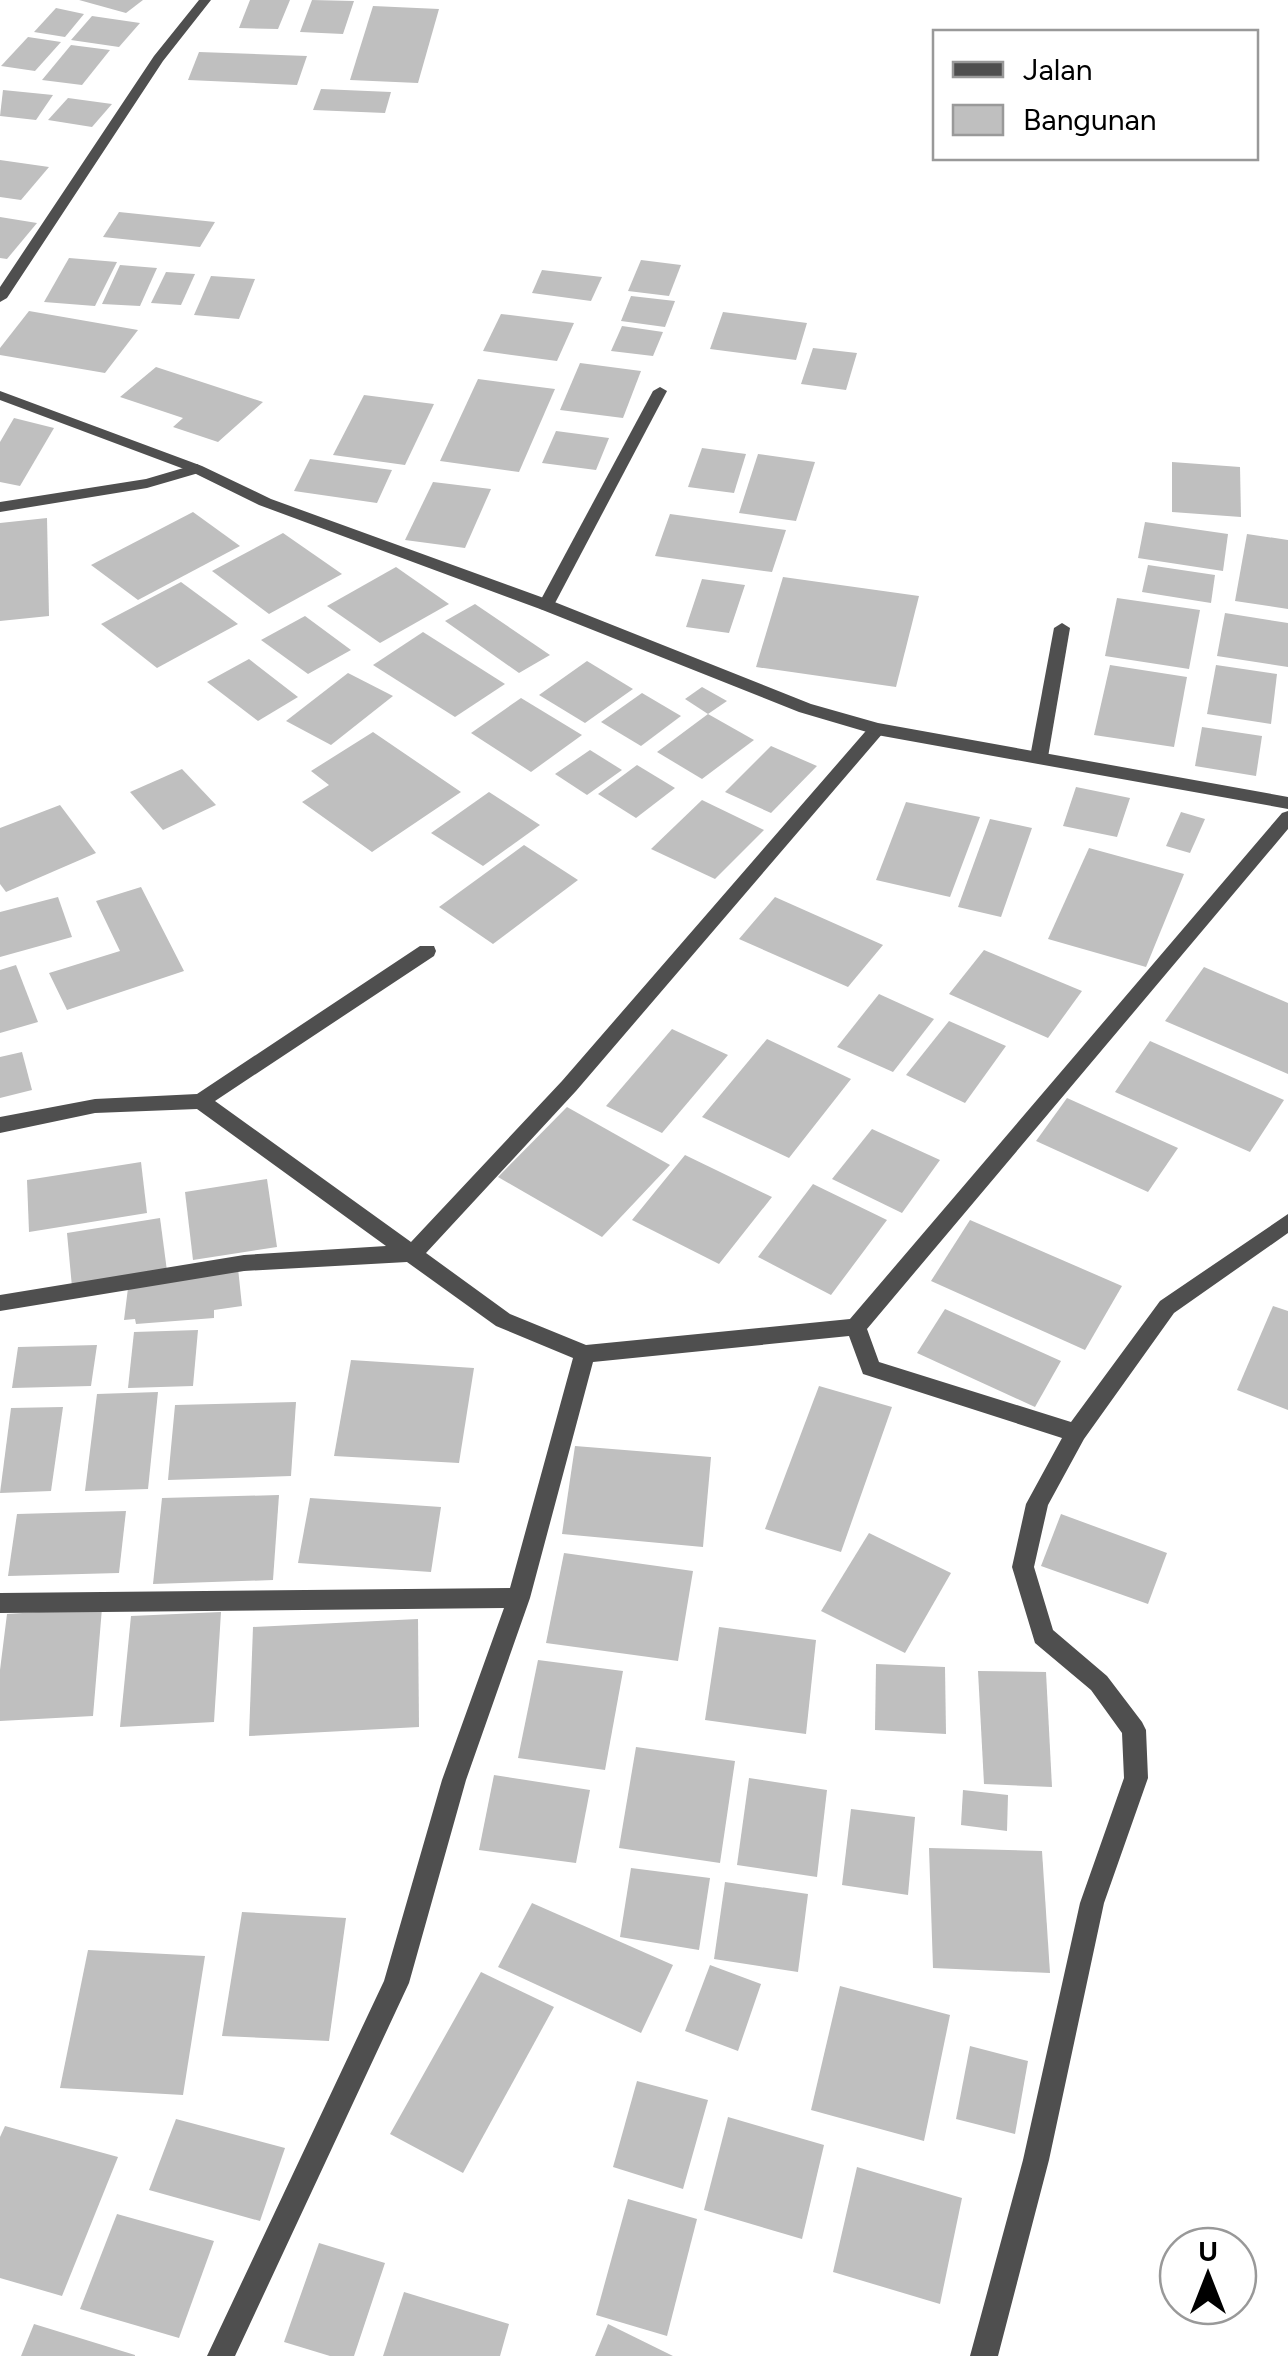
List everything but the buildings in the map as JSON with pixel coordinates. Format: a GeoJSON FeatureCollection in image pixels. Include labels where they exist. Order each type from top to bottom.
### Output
{"type":"FeatureCollection","features":[{"type":"Feature","properties":{"kind":"street"},"geometry":{"type":"LineString","coordinates":[[0,298],[158,58],[205,0]]}},
{"type":"Feature","properties":{"kind":"street"},"geometry":{"type":"LineString","coordinates":[[546,605],[660,391]]}},
{"type":"Feature","properties":{"kind":"street"},"geometry":{"type":"LineString","coordinates":[[0,394],[197,469],[265,502],[546,605],[806,708],[877,729],[1288,803]]}},
{"type":"Feature","properties":{"kind":"street"},"geometry":{"type":"LineString","coordinates":[[0,507],[148,484],[197,469]]}},
{"type":"Feature","properties":{"kind":"street"},"geometry":{"type":"LineString","coordinates":[[1039,757],[1062,628]]}},
{"type":"Feature","properties":{"kind":"street"},"geometry":{"type":"LineString","coordinates":[[0,1302],[244,1262],[414,1253],[569,1086],[877,729]]}},
{"type":"Feature","properties":{"kind":"street"},"geometry":{"type":"LineString","coordinates":[[201,1101],[504,1320],[585,1354],[856,1328],[1288,817]]}},
{"type":"Feature","properties":{"kind":"street"},"geometry":{"type":"LineString","coordinates":[[0,1125],[94,1106],[201,1101],[426,952]]}},
{"type":"Feature","properties":{"kind":"street"},"geometry":{"type":"LineString","coordinates":[[984,2356],[1036,2160],[1092,1903],[1136,1778],[1134,1730],[1099,1683],[1043,1636],[1024,1567],[1036,1504],[1076,1434],[1167,1306],[1288,1222]]}},
{"type":"Feature","properties":{"kind":"street"},"geometry":{"type":"LineString","coordinates":[[856,1328],[871,1368],[1076,1434]]}},
{"type":"Feature","properties":{"kind":"street"},"geometry":{"type":"LineString","coordinates":[[221,2356],[396,1983],[454,1780],[519,1598],[585,1354]]}},
{"type":"Feature","properties":{"kind":"street"},"geometry":{"type":"LineString","coordinates":[[0,1603],[519,1598]]}}]}
